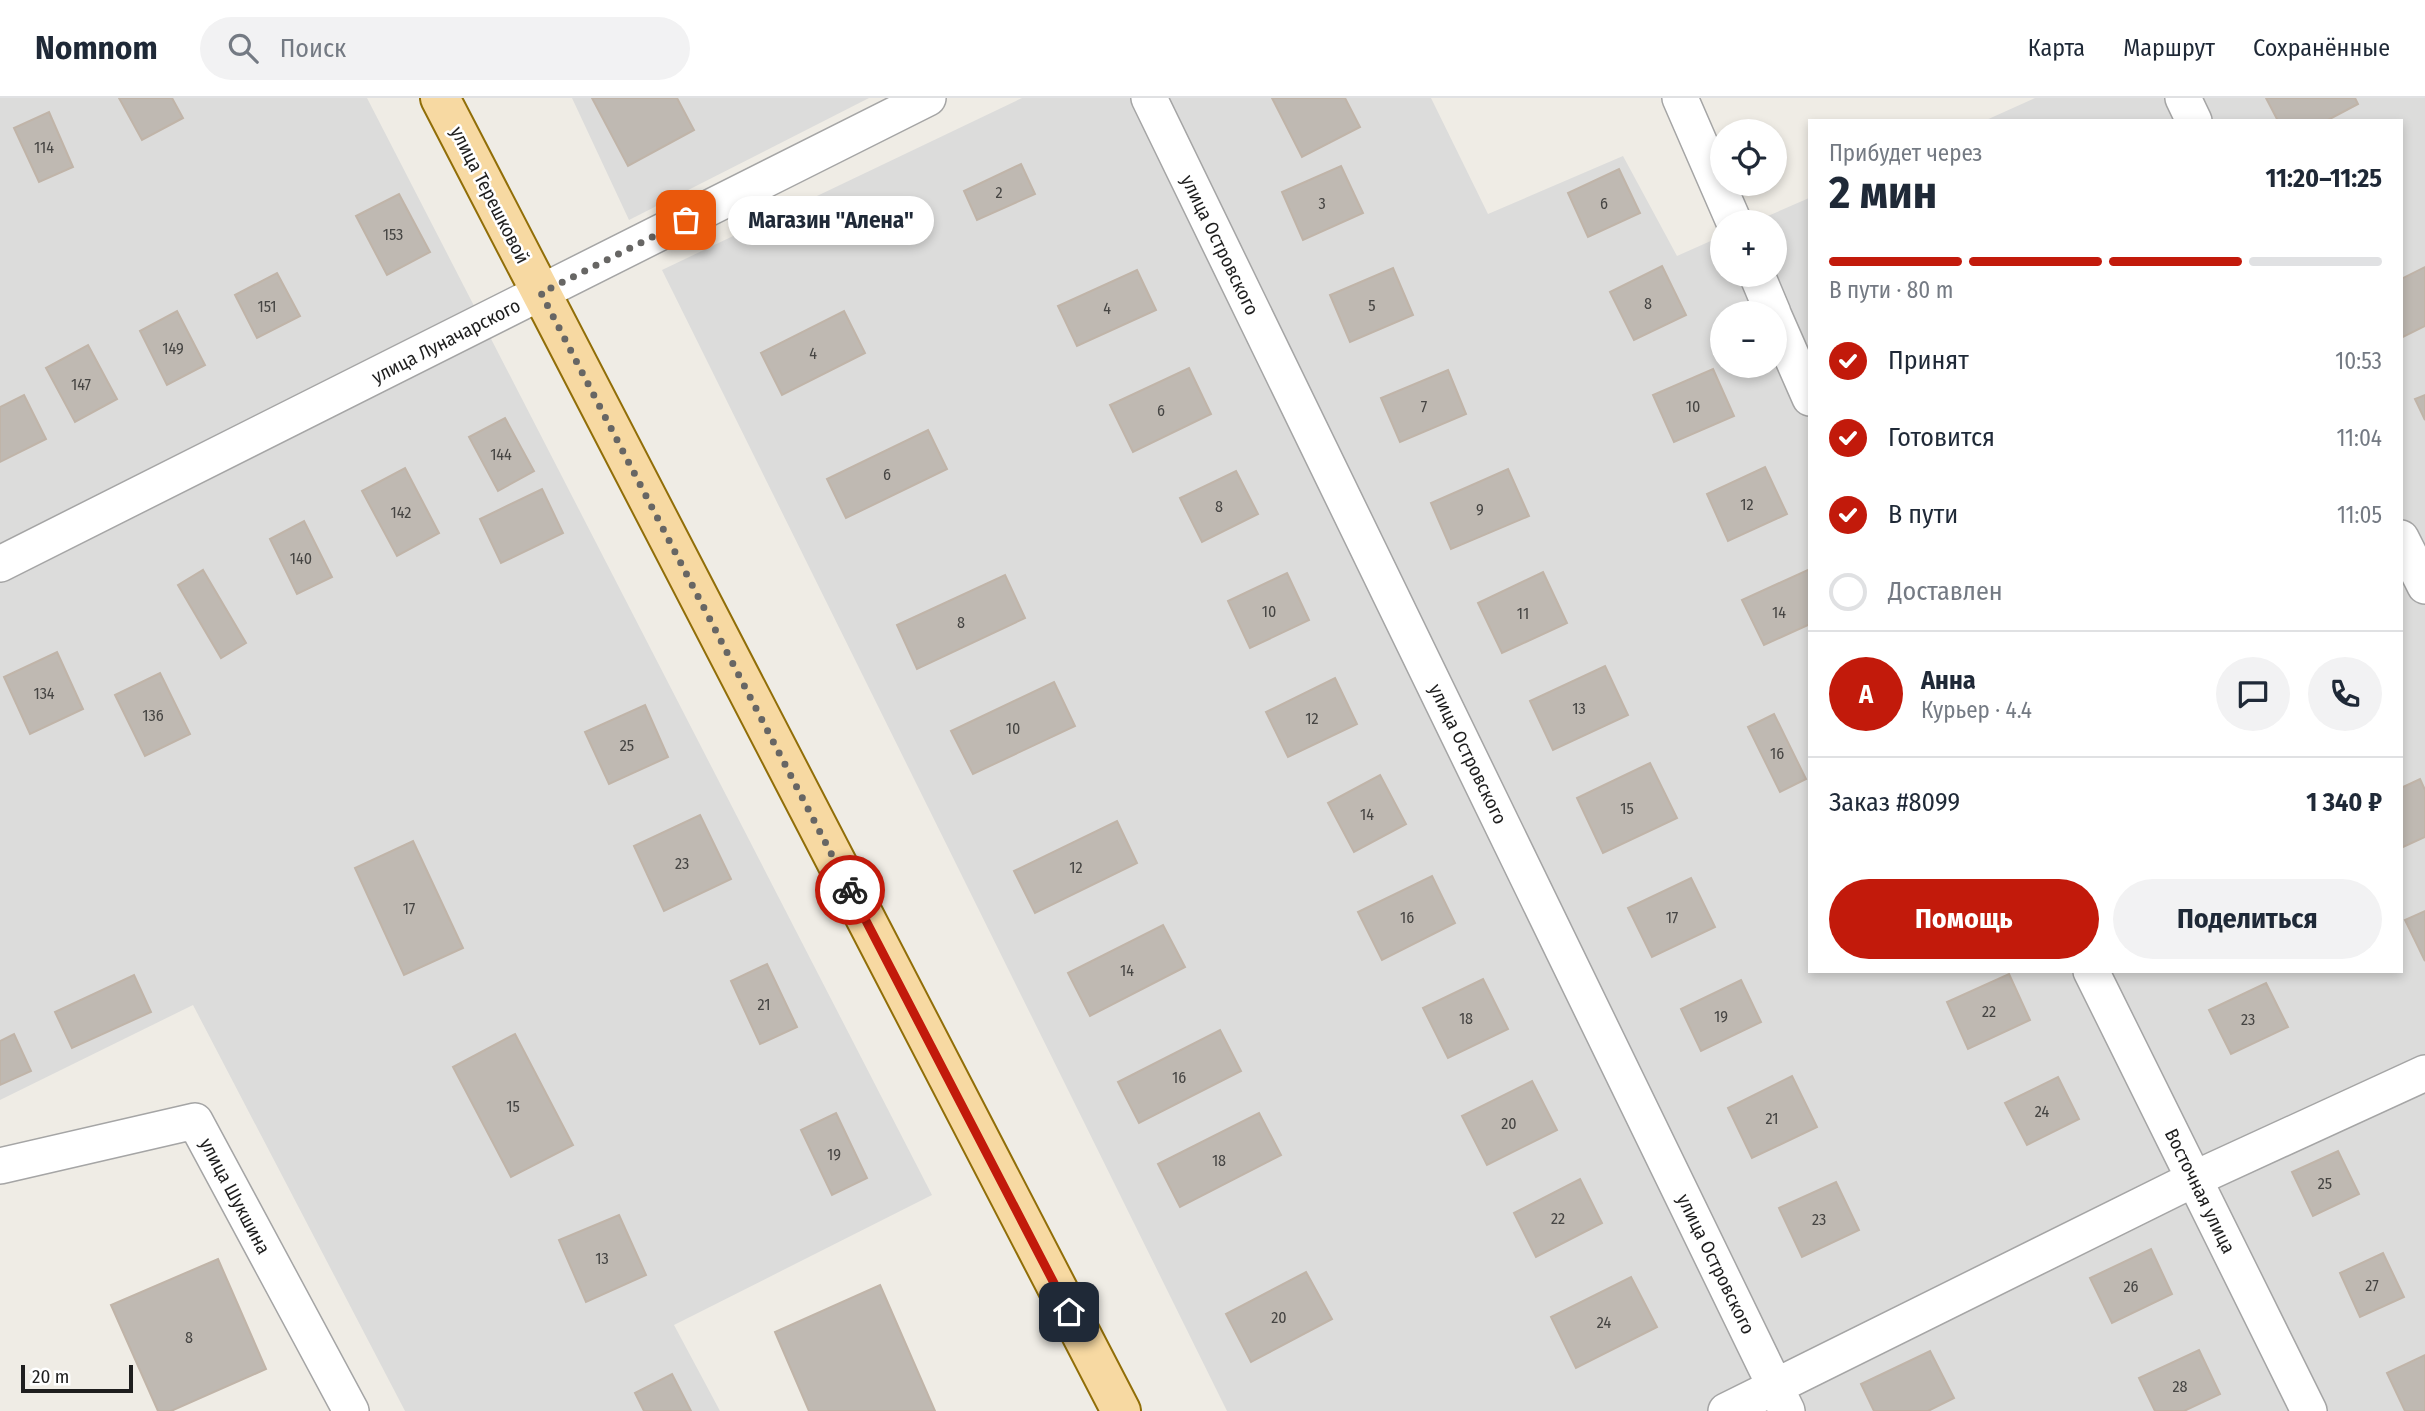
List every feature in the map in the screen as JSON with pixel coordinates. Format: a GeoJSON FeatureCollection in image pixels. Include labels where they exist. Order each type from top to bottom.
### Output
{"type":"FeatureCollection","features":[{"type":"Feature","properties":{"kind":"main road","name":"улица Терешковой"},"geometry":{"type":"LineString","coordinates":[[440,98],[1121,1411]]}},
{"type":"Feature","properties":{"kind":"street","name":"улица Луначарского"},"geometry":{"type":"LineString","coordinates":[[0,564],[928,98]]}},
{"type":"Feature","properties":{"kind":"street","name":"улица Островского"},"geometry":{"type":"LineString","coordinates":[[1149,98],[1782,1399]]}},
{"type":"Feature","properties":{"kind":"street"},"geometry":{"type":"LineString","coordinates":[[1680,98],[1729,210]]}},
{"type":"Feature","properties":{"kind":"street"},"geometry":{"type":"LineString","coordinates":[[2183,98],[2193,119]]}},
{"type":"Feature","properties":{"kind":"street"},"geometry":{"type":"LineString","coordinates":[[1787,345],[1808,393]]}},
{"type":"Feature","properties":{"kind":"street"},"geometry":{"type":"LineString","coordinates":[[2403,542],[2425,586]]}},
{"type":"Feature","properties":{"kind":"street","name":"Восточная улица"},"geometry":{"type":"LineString","coordinates":[[2092,973],[2309,1411]]}},
{"type":"Feature","properties":{"kind":"street"},"geometry":{"type":"LineString","coordinates":[[1726,1411],[1782,1399],[2194,1179],[2425,1073]]}},
{"type":"Feature","properties":{"kind":"street","name":"улица Шукшина"},"geometry":{"type":"LineString","coordinates":[[0,1166],[195,1121],[351,1411]]}},
{"type":"Feature","properties":{"kind":"shaded area"},"geometry":{"type":"Polygon","coordinates":[[[0,98],[367,98],[932,1195],[674,1325],[720,1411],[405,1411],[193,1005],[0,1100],[0,98]]]}},
{"type":"Feature","properties":{"kind":"shaded area"},"geometry":{"type":"Polygon","coordinates":[[[572,98],[869,98],[629,220],[572,98]]]}},
{"type":"Feature","properties":{"kind":"shaded area"},"geometry":{"type":"Polygon","coordinates":[[[1022,98],[1431,98],[1488,214],[1623,156],[1677,256],[1710,241],[1710,287],[1787,287],[1787,210],[1782,210],[1808,198],[1808,973],[2403,973],[2403,119],[1988,119],[2035,98],[2425,98],[2425,1411],[1227,1411],[662,270],[1022,98]]]}},
{"type":"Feature","properties":{"kind":"building"},"geometry":{"type":"Polygon","coordinates":[[[119,98],[172,98],[183,118],[142,140],[119,98]]]}},
{"type":"Feature","properties":{"kind":"building"},"geometry":{"type":"Polygon","coordinates":[[[592,98],[677,98],[694,130],[628,166],[592,98]]]}},
{"type":"Feature","properties":{"kind":"building"},"geometry":{"type":"Polygon","coordinates":[[[1272,98],[1345,98],[1360,127],[1302,157],[1272,98]]]}},
{"type":"Feature","properties":{"kind":"building"},"geometry":{"type":"Polygon","coordinates":[[[2266,98],[2355,98],[2358,104],[2330,119],[2277,119],[2266,98]]]}},
{"type":"Feature","properties":{"kind":"building"},"geometry":{"type":"Polygon","coordinates":[[[49,112],[73,167],[39,182],[14,128],[49,112]]]}},
{"type":"Feature","properties":{"kind":"building"},"geometry":{"type":"Polygon","coordinates":[[[1021,164],[1035,194],[977,220],[964,191],[1021,164]]]}},
{"type":"Feature","properties":{"kind":"building"},"geometry":{"type":"Polygon","coordinates":[[[1341,166],[1363,213],[1303,240],[1282,192],[1341,166]]]}},
{"type":"Feature","properties":{"kind":"building"},"geometry":{"type":"Polygon","coordinates":[[[1619,169],[1640,213],[1588,237],[1568,193],[1619,169]]]}},
{"type":"Feature","properties":{"kind":"building"},"geometry":{"type":"Polygon","coordinates":[[[399,194],[430,252],[387,275],[356,216],[399,194]]]}},
{"type":"Feature","properties":{"kind":"building"},"geometry":{"type":"Polygon","coordinates":[[[1662,266],[1686,315],[1634,340],[1610,292],[1662,266]]]}},
{"type":"Feature","properties":{"kind":"building"},"geometry":{"type":"Polygon","coordinates":[[[2425,267],[2425,326],[2403,337],[2403,278],[2425,267]]]}},
{"type":"Feature","properties":{"kind":"building"},"geometry":{"type":"Polygon","coordinates":[[[1393,268],[1413,315],[1350,342],[1330,295],[1393,268]]]}},
{"type":"Feature","properties":{"kind":"building"},"geometry":{"type":"Polygon","coordinates":[[[1137,270],[1156,310],[1077,346],[1058,306],[1137,270]]]}},
{"type":"Feature","properties":{"kind":"building"},"geometry":{"type":"Polygon","coordinates":[[[277,273],[300,316],[257,338],[235,295],[277,273]]]}},
{"type":"Feature","properties":{"kind":"building"},"geometry":{"type":"Polygon","coordinates":[[[177,311],[205,365],[167,385],[140,331],[177,311]]]}},
{"type":"Feature","properties":{"kind":"building"},"geometry":{"type":"Polygon","coordinates":[[[844,311],[865,353],[782,395],[761,353],[844,311]]]}},
{"type":"Feature","properties":{"kind":"building"},"geometry":{"type":"Polygon","coordinates":[[[88,345],[117,399],[75,422],[46,368],[88,345]]]}},
{"type":"Feature","properties":{"kind":"building"},"geometry":{"type":"Polygon","coordinates":[[[1189,368],[1211,414],[1133,452],[1110,405],[1189,368]]]}},
{"type":"Feature","properties":{"kind":"building"},"geometry":{"type":"Polygon","coordinates":[[[1448,370],[1466,414],[1400,442],[1381,398],[1448,370]]]}},
{"type":"Feature","properties":{"kind":"building"},"geometry":{"type":"Polygon","coordinates":[[[1710,370],[1710,378],[1717,378],[1734,416],[1674,442],[1653,395],[1710,370]]]}},
{"type":"Feature","properties":{"kind":"building"},"geometry":{"type":"Polygon","coordinates":[[[24,395],[46,439],[0,462],[0,407],[24,395]]]}},
{"type":"Feature","properties":{"kind":"building"},"geometry":{"type":"Polygon","coordinates":[[[2425,395],[2425,420],[2415,399],[2425,395]]]}},
{"type":"Feature","properties":{"kind":"building"},"geometry":{"type":"Polygon","coordinates":[[[505,418],[534,471],[498,491],[469,437],[505,418]]]}},
{"type":"Feature","properties":{"kind":"building"},"geometry":{"type":"Polygon","coordinates":[[[928,430],[947,469],[846,518],[827,479],[928,430]]]}},
{"type":"Feature","properties":{"kind":"building"},"geometry":{"type":"Polygon","coordinates":[[[1765,467],[1787,514],[1728,541],[1707,494],[1765,467]]]}},
{"type":"Feature","properties":{"kind":"building"},"geometry":{"type":"Polygon","coordinates":[[[405,468],[439,533],[397,556],[362,491],[405,468]]]}},
{"type":"Feature","properties":{"kind":"building"},"geometry":{"type":"Polygon","coordinates":[[[1508,469],[1529,516],[1451,549],[1431,503],[1508,469]]]}},
{"type":"Feature","properties":{"kind":"building"},"geometry":{"type":"Polygon","coordinates":[[[1236,471],[1258,514],[1202,542],[1180,498],[1236,471]]]}},
{"type":"Feature","properties":{"kind":"building"},"geometry":{"type":"Polygon","coordinates":[[[542,489],[563,533],[501,563],[480,519],[542,489]]]}},
{"type":"Feature","properties":{"kind":"building"},"geometry":{"type":"Polygon","coordinates":[[[304,521],[332,577],[297,594],[270,539],[304,521]]]}},
{"type":"Feature","properties":{"kind":"building"},"geometry":{"type":"Polygon","coordinates":[[[203,570],[246,643],[221,658],[178,585],[203,570]]]}},
{"type":"Feature","properties":{"kind":"building"},"geometry":{"type":"Polygon","coordinates":[[[1808,570],[1808,625],[1764,645],[1742,600],[1808,570]]]}},
{"type":"Feature","properties":{"kind":"building"},"geometry":{"type":"Polygon","coordinates":[[[1543,572],[1567,623],[1502,653],[1478,603],[1543,572]]]}},
{"type":"Feature","properties":{"kind":"building"},"geometry":{"type":"Polygon","coordinates":[[[1287,573],[1309,620],[1250,648],[1228,601],[1287,573]]]}},
{"type":"Feature","properties":{"kind":"building"},"geometry":{"type":"Polygon","coordinates":[[[1005,575],[1025,618],[917,669],[897,625],[1005,575]]]}},
{"type":"Feature","properties":{"kind":"building"},"geometry":{"type":"Polygon","coordinates":[[[57,652],[83,709],[30,734],[4,677],[57,652]]]}},
{"type":"Feature","properties":{"kind":"building"},"geometry":{"type":"Polygon","coordinates":[[[1605,666],[1628,715],[1553,750],[1530,701],[1605,666]]]}},
{"type":"Feature","properties":{"kind":"building"},"geometry":{"type":"Polygon","coordinates":[[[160,673],[190,734],[145,756],[115,695],[160,673]]]}},
{"type":"Feature","properties":{"kind":"building"},"geometry":{"type":"Polygon","coordinates":[[[1335,678],[1357,724],[1288,757],[1266,712],[1335,678]]]}},
{"type":"Feature","properties":{"kind":"building"},"geometry":{"type":"Polygon","coordinates":[[[1054,682],[1075,726],[973,774],[951,731],[1054,682]]]}},
{"type":"Feature","properties":{"kind":"building"},"geometry":{"type":"Polygon","coordinates":[[[645,705],[668,757],[609,784],[585,732],[645,705]]]}},
{"type":"Feature","properties":{"kind":"building"},"geometry":{"type":"Polygon","coordinates":[[[1774,714],[1806,779],[1780,792],[1748,727],[1774,714]]]}},
{"type":"Feature","properties":{"kind":"building"},"geometry":{"type":"Polygon","coordinates":[[[1650,763],[1677,818],[1603,853],[1577,798],[1650,763]]]}},
{"type":"Feature","properties":{"kind":"building"},"geometry":{"type":"Polygon","coordinates":[[[1380,775],[1406,824],[1354,852],[1328,803],[1380,775]]]}},
{"type":"Feature","properties":{"kind":"building"},"geometry":{"type":"Polygon","coordinates":[[[2420,779],[2425,790],[2425,837],[2403,847],[2403,787],[2420,779]]]}},
{"type":"Feature","properties":{"kind":"building"},"geometry":{"type":"Polygon","coordinates":[[[700,815],[731,879],[664,911],[634,846],[700,815]]]}},
{"type":"Feature","properties":{"kind":"building"},"geometry":{"type":"Polygon","coordinates":[[[1117,821],[1137,863],[1035,913],[1014,871],[1117,821]]]}},
{"type":"Feature","properties":{"kind":"building"},"geometry":{"type":"Polygon","coordinates":[[[413,841],[463,948],[404,975],[355,868],[413,841]]]}},
{"type":"Feature","properties":{"kind":"building"},"geometry":{"type":"Polygon","coordinates":[[[1432,876],[1455,923],[1382,960],[1358,912],[1432,876]]]}},
{"type":"Feature","properties":{"kind":"building"},"geometry":{"type":"Polygon","coordinates":[[[1691,878],[1715,927],[1652,957],[1628,908],[1691,878]]]}},
{"type":"Feature","properties":{"kind":"building"},"geometry":{"type":"Polygon","coordinates":[[[2425,911],[2425,961],[2405,920],[2425,911]]]}},
{"type":"Feature","properties":{"kind":"building"},"geometry":{"type":"Polygon","coordinates":[[[1163,925],[1185,967],[1090,1016],[1068,973],[1163,925]]]}},
{"type":"Feature","properties":{"kind":"building"},"geometry":{"type":"Polygon","coordinates":[[[767,964],[797,1027],[760,1044],[731,981],[767,964]]]}},
{"type":"Feature","properties":{"kind":"building"},"geometry":{"type":"Polygon","coordinates":[[[2009,974],[2030,1020],[1968,1049],[1947,1002],[2009,974]]]}},
{"type":"Feature","properties":{"kind":"building"},"geometry":{"type":"Polygon","coordinates":[[[134,975],[151,1012],[72,1048],[55,1012],[134,975]]]}},
{"type":"Feature","properties":{"kind":"building"},"geometry":{"type":"Polygon","coordinates":[[[1483,979],[1508,1029],[1448,1058],[1423,1008],[1483,979]]]}},
{"type":"Feature","properties":{"kind":"building"},"geometry":{"type":"Polygon","coordinates":[[[1741,980],[1761,1022],[1701,1051],[1681,1009],[1741,980]]]}},
{"type":"Feature","properties":{"kind":"building"},"geometry":{"type":"Polygon","coordinates":[[[2266,983],[2288,1027],[2231,1054],[2209,1010],[2266,983]]]}},
{"type":"Feature","properties":{"kind":"building"},"geometry":{"type":"Polygon","coordinates":[[[1220,1030],[1241,1071],[1139,1123],[1118,1082],[1220,1030]]]}},
{"type":"Feature","properties":{"kind":"building"},"geometry":{"type":"Polygon","coordinates":[[[14,1034],[31,1071],[0,1085],[0,1041],[14,1034]]]}},
{"type":"Feature","properties":{"kind":"building"},"geometry":{"type":"Polygon","coordinates":[[[515,1034],[573,1145],[511,1177],[453,1067],[515,1034]]]}},
{"type":"Feature","properties":{"kind":"building"},"geometry":{"type":"Polygon","coordinates":[[[1792,1076],[1817,1127],[1752,1158],[1728,1108],[1792,1076]]]}},
{"type":"Feature","properties":{"kind":"building"},"geometry":{"type":"Polygon","coordinates":[[[2058,1077],[2079,1119],[2027,1145],[2005,1103],[2058,1077]]]}},
{"type":"Feature","properties":{"kind":"building"},"geometry":{"type":"Polygon","coordinates":[[[1532,1081],[1557,1130],[1487,1165],[1462,1116],[1532,1081]]]}},
{"type":"Feature","properties":{"kind":"building"},"geometry":{"type":"Polygon","coordinates":[[[836,1113],[867,1178],[832,1195],[801,1130],[836,1113]]]}},
{"type":"Feature","properties":{"kind":"building"},"geometry":{"type":"Polygon","coordinates":[[[1259,1113],[1281,1155],[1180,1207],[1158,1164],[1259,1113]]]}},
{"type":"Feature","properties":{"kind":"building"},"geometry":{"type":"Polygon","coordinates":[[[2338,1151],[2359,1194],[2313,1216],[2292,1172],[2338,1151]]]}},
{"type":"Feature","properties":{"kind":"building"},"geometry":{"type":"Polygon","coordinates":[[[1580,1179],[1602,1223],[1536,1257],[1514,1213],[1580,1179]]]}},
{"type":"Feature","properties":{"kind":"building"},"geometry":{"type":"Polygon","coordinates":[[[1836,1182],[1859,1230],[1802,1257],[1779,1208],[1836,1182]]]}},
{"type":"Feature","properties":{"kind":"building"},"geometry":{"type":"Polygon","coordinates":[[[619,1215],[646,1275],[586,1302],[559,1240],[619,1215]]]}},
{"type":"Feature","properties":{"kind":"building"},"geometry":{"type":"Polygon","coordinates":[[[2151,1249],[2172,1294],[2112,1323],[2090,1278],[2151,1249]]]}},
{"type":"Feature","properties":{"kind":"building"},"geometry":{"type":"Polygon","coordinates":[[[2383,1253],[2404,1297],[2360,1317],[2340,1273],[2383,1253]]]}},
{"type":"Feature","properties":{"kind":"building"},"geometry":{"type":"Polygon","coordinates":[[[218,1259],[266,1369],[171,1411],[158,1411],[111,1305],[218,1259]]]}},
{"type":"Feature","properties":{"kind":"building"},"geometry":{"type":"Polygon","coordinates":[[[1306,1272],[1332,1319],[1251,1362],[1226,1314],[1306,1272]]]}},
{"type":"Feature","properties":{"kind":"building"},"geometry":{"type":"Polygon","coordinates":[[[1631,1277],[1657,1327],[1576,1368],[1551,1317],[1631,1277]]]}},
{"type":"Feature","properties":{"kind":"building"},"geometry":{"type":"Polygon","coordinates":[[[880,1285],[935,1411],[809,1411],[775,1332],[880,1285]]]}},
{"type":"Feature","properties":{"kind":"building"},"geometry":{"type":"Polygon","coordinates":[[[2199,1350],[2220,1394],[2184,1411],[2155,1411],[2139,1378],[2199,1350]]]}},
{"type":"Feature","properties":{"kind":"building"},"geometry":{"type":"Polygon","coordinates":[[[1930,1351],[1954,1398],[1928,1411],[1874,1411],[1861,1384],[1930,1351]]]}},
{"type":"Feature","properties":{"kind":"building"},"geometry":{"type":"Polygon","coordinates":[[[2425,1355],[2425,1411],[2405,1411],[2387,1373],[2425,1355]]]}},
{"type":"Feature","properties":{"kind":"building"},"geometry":{"type":"Polygon","coordinates":[[[672,1374],[691,1411],[644,1411],[635,1393],[672,1374]]]}},
{"type":"Feature","properties":{"kind":"way so far"},"geometry":{"type":"LineString","coordinates":[[686,220],[541,293],[850,890]]}},
{"type":"Feature","properties":{"kind":"place","name":"Магазин \"Алена\""},"geometry":{"type":"Point","coordinates":[686,220]}},
{"type":"Feature","properties":{"kind":"route"},"geometry":{"type":"LineString","coordinates":[[850,890],[1069,1312]]}}]}
